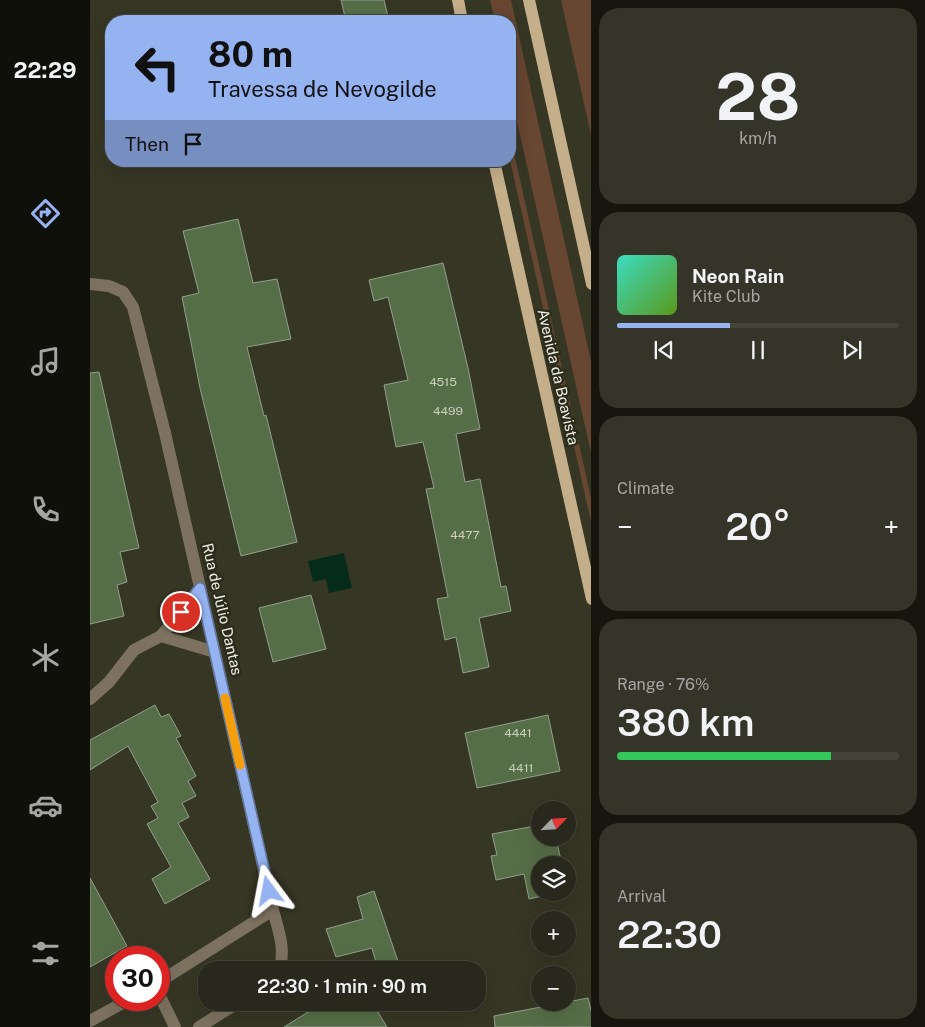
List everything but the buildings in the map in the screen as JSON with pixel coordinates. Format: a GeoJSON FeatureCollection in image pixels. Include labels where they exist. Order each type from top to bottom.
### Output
{"type":"FeatureCollection","features":[{"type":"Feature","properties":{"kind":"main road"},"geometry":{"type":"LineString","coordinates":[[458,0],[461,15]]}},
{"type":"Feature","properties":{"kind":"main road"},"geometry":{"type":"LineString","coordinates":[[529,0],[591,284]]}},
{"type":"Feature","properties":{"kind":"main road","name":"Avenida da Boavista"},"geometry":{"type":"LineString","coordinates":[[495,167],[591,600]]}},
{"type":"Feature","properties":{"kind":"street","name":"Rua de Júlio Dantas"},"geometry":{"type":"LineString","coordinates":[[90,284],[110,286],[123,292],[133,307],[165,433],[273,910],[282,942],[282,961]]}},
{"type":"Feature","properties":{"kind":"street"},"geometry":{"type":"LineString","coordinates":[[90,699],[109,682],[134,650],[161,636],[200,588]]}},
{"type":"Feature","properties":{"kind":"street"},"geometry":{"type":"LineString","coordinates":[[161,636],[215,652]]}},
{"type":"Feature","properties":{"kind":"street"},"geometry":{"type":"LineString","coordinates":[[170,975],[273,910]]}},
{"type":"Feature","properties":{"kind":"street"},"geometry":{"type":"LineString","coordinates":[[90,1021],[108,1011]]}},
{"type":"Feature","properties":{"kind":"street"},"geometry":{"type":"LineString","coordinates":[[167,1011],[175,1027]]}},
{"type":"Feature","properties":{"kind":"street"},"geometry":{"type":"LineString","coordinates":[[199,1027],[225,1011]]}},
{"type":"Feature","properties":{"kind":"shaded area"},"geometry":{"type":"Polygon","coordinates":[[[490,0],[511,0],[514,15],[494,15],[490,0]]]}},
{"type":"Feature","properties":{"kind":"shaded area"},"geometry":{"type":"Polygon","coordinates":[[[561,0],[591,0],[591,135],[561,0]]]}},
{"type":"Feature","properties":{"kind":"shaded area"},"geometry":{"type":"Polygon","coordinates":[[[516,23],[591,361],[591,453],[516,117],[516,23]]]}},
{"type":"Feature","properties":{"kind":"shaded area"},"geometry":{"type":"Polygon","coordinates":[[[516,162],[591,498],[591,522],[512,167],[516,167],[516,162]]]}},
{"type":"Feature","properties":{"kind":"shaded area"},"geometry":{"type":"Polygon","coordinates":[[[344,553],[352,588],[329,593],[326,579],[313,582],[308,561],[344,553]]]}},
{"type":"Feature","properties":{"kind":"slow traffic"},"geometry":{"type":"LineString","coordinates":[[225,698],[240,765]]}},
{"type":"Feature","properties":{"kind":"route"},"geometry":{"type":"LineString","coordinates":[[181,612],[200,588],[269,891]]}}]}
